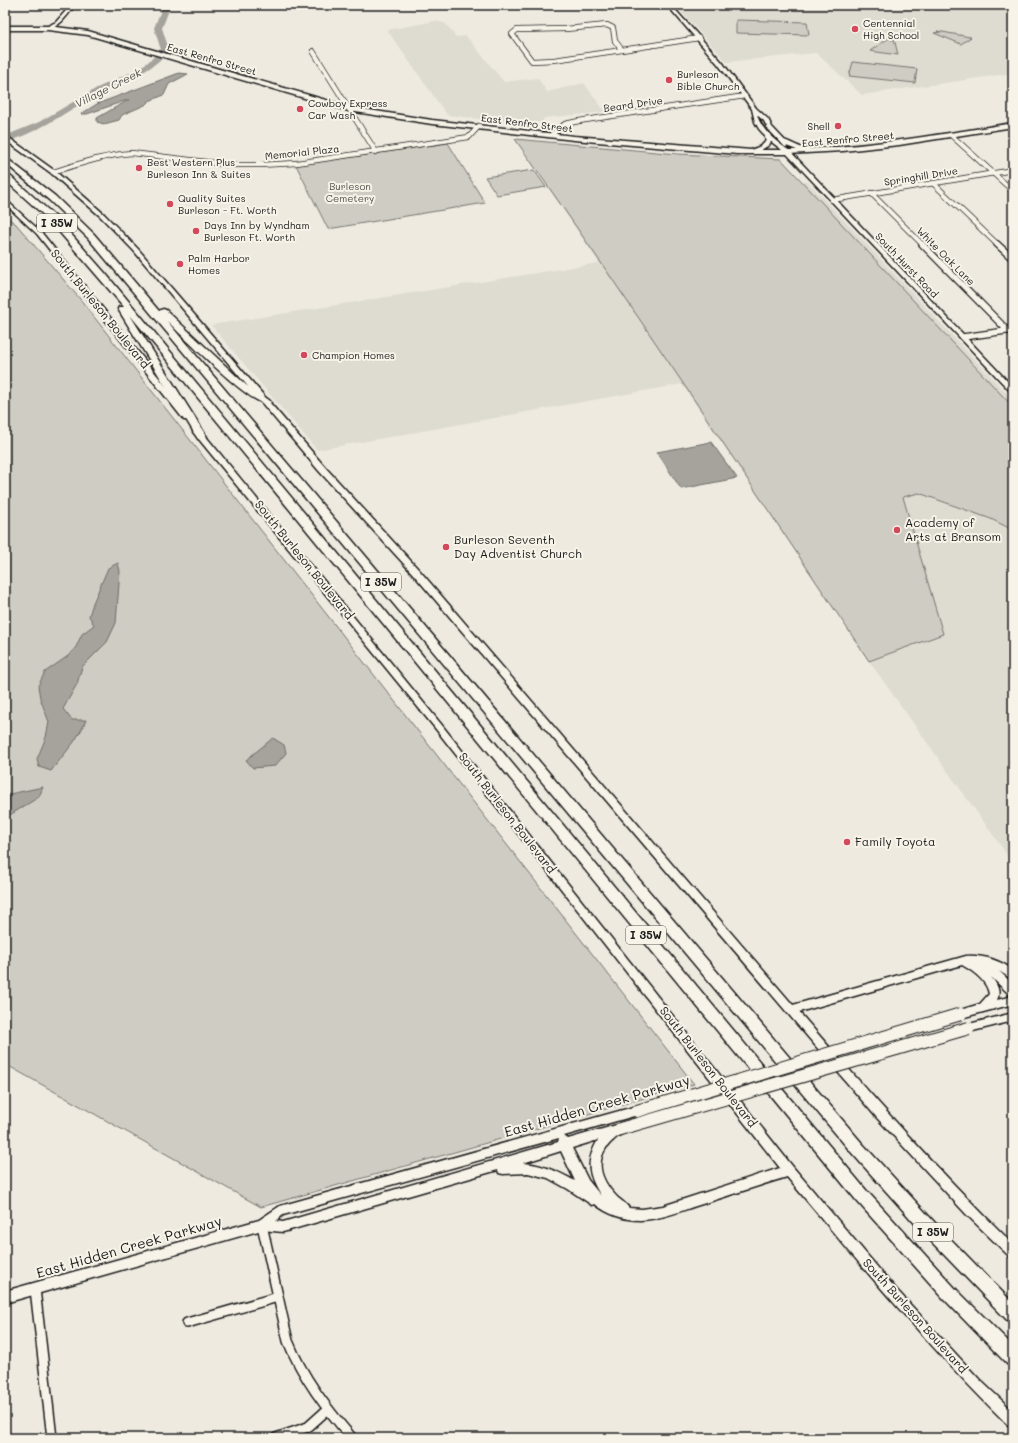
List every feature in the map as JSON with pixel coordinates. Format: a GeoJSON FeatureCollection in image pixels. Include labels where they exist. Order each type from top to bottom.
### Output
{"type":"FeatureCollection","features":[{"type":"Feature","properties":{"kind":"highway","name":"I 35W"},"geometry":{"type":"LineString","coordinates":[[5,159],[75,219],[123,274],[856,1147],[931,1230],[1013,1314]]}},
{"type":"Feature","properties":{"kind":"highway","name":"I 35W"},"geometry":{"type":"LineString","coordinates":[[5,176],[52,218],[104,276],[860,1195],[950,1294],[1013,1358]]}},
{"type":"Feature","properties":{"kind":"highway"},"geometry":{"type":"LineString","coordinates":[[123,274],[138,286],[243,387],[266,402]]}},
{"type":"Feature","properties":{"kind":"highway"},"geometry":{"type":"LineString","coordinates":[[104,276],[107,286],[191,417],[202,437]]}},
{"type":"Feature","properties":{"kind":"main road","name":"East Renfro Street"},"geometry":{"type":"LineString","coordinates":[[5,24],[37,25],[48,28]]}},
{"type":"Feature","properties":{"kind":"main road","name":"East Renfro Street"},"geometry":{"type":"LineString","coordinates":[[5,28],[48,28],[88,33],[350,109],[432,122],[672,147],[751,152],[810,151],[865,147],[1013,125]]}},
{"type":"Feature","properties":{"kind":"main road"},"geometry":{"type":"LineString","coordinates":[[751,152],[762,148],[767,144],[769,140],[767,134]]}},
{"type":"Feature","properties":{"kind":"main road"},"geometry":{"type":"LineString","coordinates":[[5,136],[53,172],[102,215],[136,250],[322,469],[416,573],[881,1115],[970,1210],[1013,1252]]}},
{"type":"Feature","properties":{"kind":"main road"},"geometry":{"type":"LineString","coordinates":[[781,140],[791,146],[810,151]]}},
{"type":"Feature","properties":{"kind":"main road","name":"South Burleson Boulevard"},"geometry":{"type":"LineString","coordinates":[[5,201],[39,234],[202,437],[438,726],[789,1171],[892,1292],[974,1383],[1013,1420]]}},
{"type":"Feature","properties":{"kind":"main road"},"geometry":{"type":"LineString","coordinates":[[791,1010],[970,960],[987,962],[1012,975]]}},
{"type":"Feature","properties":{"kind":"main road"},"geometry":{"type":"LineString","coordinates":[[964,961],[987,969],[996,974],[1006,982],[1013,991]]}},
{"type":"Feature","properties":{"kind":"main road"},"geometry":{"type":"LineString","coordinates":[[964,961],[988,980],[992,987],[994,994],[991,1000],[984,1007]]}},
{"type":"Feature","properties":{"kind":"main road","name":"East Hidden Creek Parkway"},"geometry":{"type":"LineString","coordinates":[[262,1225],[280,1211],[615,1117],[984,1007],[1013,1000]]}},
{"type":"Feature","properties":{"kind":"main road","name":"East Hidden Creek Parkway"},"geometry":{"type":"LineString","coordinates":[[5,1297],[262,1225],[283,1227],[969,1028],[1013,1017]]}},
{"type":"Feature","properties":{"kind":"main road"},"geometry":{"type":"LineString","coordinates":[[620,1129],[605,1140],[598,1150],[595,1160],[595,1172],[598,1182],[606,1194],[628,1213]]}},
{"type":"Feature","properties":{"kind":"main road"},"geometry":{"type":"LineString","coordinates":[[560,1132],[577,1175],[602,1204]]}},
{"type":"Feature","properties":{"kind":"main road"},"geometry":{"type":"LineString","coordinates":[[468,1174],[512,1167],[530,1168],[543,1171],[560,1178],[578,1188],[594,1202],[628,1213],[646,1214],[678,1206],[789,1171]]}},
{"type":"Feature","properties":{"kind":"street"},"geometry":{"type":"LineString","coordinates":[[48,28],[50,22],[69,5]]}},
{"type":"Feature","properties":{"kind":"street"},"geometry":{"type":"LineString","coordinates":[[48,28],[58,23],[73,5]]}},
{"type":"Feature","properties":{"kind":"street","name":"South Hurst Road"},"geometry":{"type":"LineString","coordinates":[[669,5],[699,38],[754,109],[762,116],[770,128],[787,146],[788,152]]}},
{"type":"Feature","properties":{"kind":"street"},"geometry":{"type":"LineString","coordinates":[[622,51],[615,41],[613,28],[607,24],[566,29],[517,30],[512,34],[532,61],[564,60],[577,56],[622,51],[699,38]]}},
{"type":"Feature","properties":{"kind":"street"},"geometry":{"type":"LineString","coordinates":[[313,50],[376,152]]}},
{"type":"Feature","properties":{"kind":"street","name":"Beard Drive"},"geometry":{"type":"LineString","coordinates":[[552,134],[565,124],[579,121],[745,96]]}},
{"type":"Feature","properties":{"kind":"street","name":"South Hurst Road"},"geometry":{"type":"LineString","coordinates":[[754,109],[754,114],[758,123],[767,134],[779,146],[788,152],[1013,390]]}},
{"type":"Feature","properties":{"kind":"street","name":"Memorial Plaza"},"geometry":{"type":"LineString","coordinates":[[53,172],[99,158],[117,154],[132,153],[206,163],[246,165],[297,163],[469,137],[479,126]]}},
{"type":"Feature","properties":{"kind":"street"},"geometry":{"type":"LineString","coordinates":[[951,135],[1013,191]]}},
{"type":"Feature","properties":{"kind":"street","name":"Springhill Drive"},"geometry":{"type":"LineString","coordinates":[[832,200],[1013,170]]}},
{"type":"Feature","properties":{"kind":"street"},"geometry":{"type":"LineString","coordinates":[[933,183],[1013,259]]}},
{"type":"Feature","properties":{"kind":"street","name":"White Oak Lane"},"geometry":{"type":"LineString","coordinates":[[871,193],[1010,330]]}},
{"type":"Feature","properties":{"kind":"street"},"geometry":{"type":"LineString","coordinates":[[963,337],[1010,330]]}},
{"type":"Feature","properties":{"kind":"street"},"geometry":{"type":"LineString","coordinates":[[262,1225],[288,1341],[294,1359],[307,1381],[328,1410],[352,1438]]}},
{"type":"Feature","properties":{"kind":"street"},"geometry":{"type":"LineString","coordinates":[[35,1289],[52,1438]]}},
{"type":"Feature","properties":{"kind":"street"},"geometry":{"type":"LineString","coordinates":[[187,1323],[278,1296]]}},
{"type":"Feature","properties":{"kind":"street"},"geometry":{"type":"LineString","coordinates":[[276,1438],[308,1427],[328,1410]]}},
{"type":"Feature","properties":{"kind":"shaded area","name":"Centennial High School"},"geometry":{"type":"Polygon","coordinates":[[[675,5],[1013,5],[1013,73],[862,95],[816,53],[727,62],[675,5]]]}},
{"type":"Feature","properties":{"kind":"shaded area"},"geometry":{"type":"Polygon","coordinates":[[[436,21],[446,24],[456,37],[466,36],[504,82],[538,78],[547,92],[584,83],[605,112],[544,118],[542,122],[521,124],[447,115],[387,30],[436,21]]]}},
{"type":"Feature","properties":{"kind":"shaded area"},"geometry":{"type":"Polygon","coordinates":[[[179,73],[188,74],[169,84],[164,95],[122,115],[119,120],[104,124],[97,122],[97,118],[130,99],[87,114],[81,114],[97,104],[179,73]]]}},
{"type":"Feature","properties":{"kind":"shaded area","name":"Academy of Arts at Bransom"},"geometry":{"type":"Polygon","coordinates":[[[531,162],[808,182],[1013,400],[1013,863],[869,661],[682,384],[317,450],[211,325],[599,263],[531,162]]]}},
{"type":"Feature","properties":{"kind":"shaded area"},"geometry":{"type":"Polygon","coordinates":[[[711,442],[737,478],[681,489],[657,452],[711,442]]]}},
{"type":"Feature","properties":{"kind":"shaded area"},"geometry":{"type":"Polygon","coordinates":[[[118,563],[120,571],[116,623],[107,642],[82,667],[77,684],[63,709],[72,720],[86,720],[74,742],[51,771],[39,767],[37,759],[46,737],[49,722],[40,698],[38,686],[45,672],[68,656],[76,647],[82,634],[94,625],[89,616],[93,603],[108,568],[118,563]]]}},
{"type":"Feature","properties":{"kind":"shaded area"},"geometry":{"type":"Polygon","coordinates":[[[273,738],[284,745],[286,753],[275,766],[253,768],[246,760],[273,738]]]}},
{"type":"Feature","properties":{"kind":"shaded area"},"geometry":{"type":"Polygon","coordinates":[[[43,787],[39,797],[5,818],[5,795],[43,787]]]}},
{"type":"Feature","properties":{"kind":"green space"},"geometry":{"type":"Polygon","coordinates":[[[736,20],[807,22],[809,35],[736,33],[736,20]]]}},
{"type":"Feature","properties":{"kind":"green space"},"geometry":{"type":"Polygon","coordinates":[[[937,31],[971,37],[961,44],[934,33],[940,32],[937,31]]]}},
{"type":"Feature","properties":{"kind":"green space"},"geometry":{"type":"Polygon","coordinates":[[[889,38],[893,40],[894,38],[898,55],[870,51],[889,38]]]}},
{"type":"Feature","properties":{"kind":"green space"},"geometry":{"type":"Polygon","coordinates":[[[853,62],[917,69],[915,83],[849,76],[853,62]]]}},
{"type":"Feature","properties":{"kind":"green space","name":"Academy of Arts at Bransom"},"geometry":{"type":"Polygon","coordinates":[[[515,139],[678,154],[781,159],[1013,407],[1013,530],[991,519],[919,493],[903,497],[943,634],[869,661],[649,334],[515,139]]]}},
{"type":"Feature","properties":{"kind":"green space","name":"Burleson Cemetery"},"geometry":{"type":"Polygon","coordinates":[[[448,143],[485,203],[328,229],[296,165],[448,143]]]}},
{"type":"Feature","properties":{"kind":"green space"},"geometry":{"type":"Polygon","coordinates":[[[534,170],[546,187],[497,195],[485,177],[534,170]]]}},
{"type":"Feature","properties":{"kind":"green space"},"geometry":{"type":"Polygon","coordinates":[[[5,216],[16,224],[80,299],[694,1084],[261,1207],[5,1064],[5,216]]]}},
{"type":"Feature","properties":{"kind":"waterway","name":"Village Creek"},"geometry":{"type":"LineString","coordinates":[[5,139],[42,124],[100,89],[139,72],[151,64],[165,50],[158,28],[167,5]]}},
{"type":"Feature","properties":{"kind":"place","name":"Centennial High School"},"geometry":{"type":"Point","coordinates":[855,29]}},
{"type":"Feature","properties":{"kind":"place","name":"Burleson Bible Church"},"geometry":{"type":"Point","coordinates":[669,80]}},
{"type":"Feature","properties":{"kind":"place","name":"Cowboy Express Car Wash"},"geometry":{"type":"Point","coordinates":[300,109]}},
{"type":"Feature","properties":{"kind":"place","name":"Shell"},"geometry":{"type":"Point","coordinates":[838,126]}},
{"type":"Feature","properties":{"kind":"place","name":"Best Western Plus Burleson Inn & Suites"},"geometry":{"type":"Point","coordinates":[139,168]}},
{"type":"Feature","properties":{"kind":"place","name":"Quality Suites Burleson - Ft. Worth"},"geometry":{"type":"Point","coordinates":[170,204]}},
{"type":"Feature","properties":{"kind":"place","name":"Days Inn by Wyndham Burleson Ft. Worth"},"geometry":{"type":"Point","coordinates":[196,231]}},
{"type":"Feature","properties":{"kind":"place","name":"Palm Harbor Homes"},"geometry":{"type":"Point","coordinates":[180,264]}},
{"type":"Feature","properties":{"kind":"place","name":"Champion Homes"},"geometry":{"type":"Point","coordinates":[304,355]}},
{"type":"Feature","properties":{"kind":"place","name":"Academy of Arts at Bransom"},"geometry":{"type":"Point","coordinates":[897,530]}},
{"type":"Feature","properties":{"kind":"place","name":"Burleson Seventh Day Adventist Church"},"geometry":{"type":"Point","coordinates":[446,547]}},
{"type":"Feature","properties":{"kind":"place","name":"Family Toyota"},"geometry":{"type":"Point","coordinates":[847,842]}}]}
